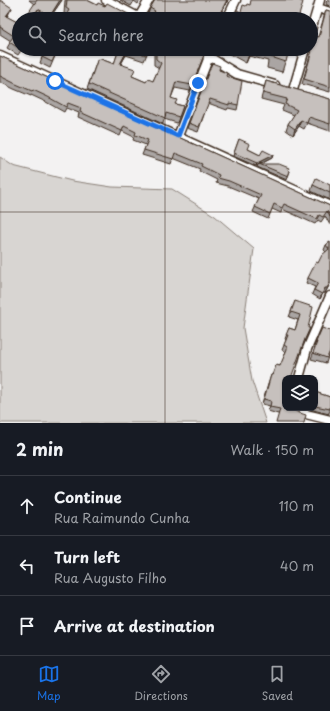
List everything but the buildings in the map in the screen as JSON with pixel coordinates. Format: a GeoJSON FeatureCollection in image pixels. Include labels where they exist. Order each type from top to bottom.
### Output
{"type":"FeatureCollection","features":[{"type":"Feature","properties":{"kind":"street"},"geometry":{"type":"LineString","coordinates":[[106,0],[129,12]]}},
{"type":"Feature","properties":{"kind":"street"},"geometry":{"type":"LineString","coordinates":[[144,12],[149,0]]}},
{"type":"Feature","properties":{"kind":"street"},"geometry":{"type":"LineString","coordinates":[[230,12],[236,0]]}},
{"type":"Feature","properties":{"kind":"street"},"geometry":{"type":"LineString","coordinates":[[317,12],[320,0]]}},
{"type":"Feature","properties":{"kind":"street"},"geometry":{"type":"LineString","coordinates":[[318,8],[330,12]]}},
{"type":"Feature","properties":{"kind":"street"},"geometry":{"type":"LineString","coordinates":[[0,56],[330,206]]}},
{"type":"Feature","properties":{"kind":"street"},"geometry":{"type":"LineString","coordinates":[[178,136],[209,56]]}},
{"type":"Feature","properties":{"kind":"street"},"geometry":{"type":"LineString","coordinates":[[214,56],[237,74],[297,91],[304,56]]}},
{"type":"Feature","properties":{"kind":"street"},"geometry":{"type":"LineString","coordinates":[[299,375],[307,349],[330,296]]}},
{"type":"Feature","properties":{"kind":"street"},"geometry":{"type":"LineString","coordinates":[[296,411],[330,420]]}},
{"type":"Feature","properties":{"kind":"shaded area"},"geometry":{"type":"Polygon","coordinates":[[[0,157],[13,166],[72,181],[112,187],[172,189],[215,216],[254,249],[243,328],[252,381],[266,423],[0,423],[0,157]]]}},
{"type":"Feature","properties":{"kind":"route"},"geometry":{"type":"LineString","coordinates":[[55,81],[178,136],[198,83]]}}]}
